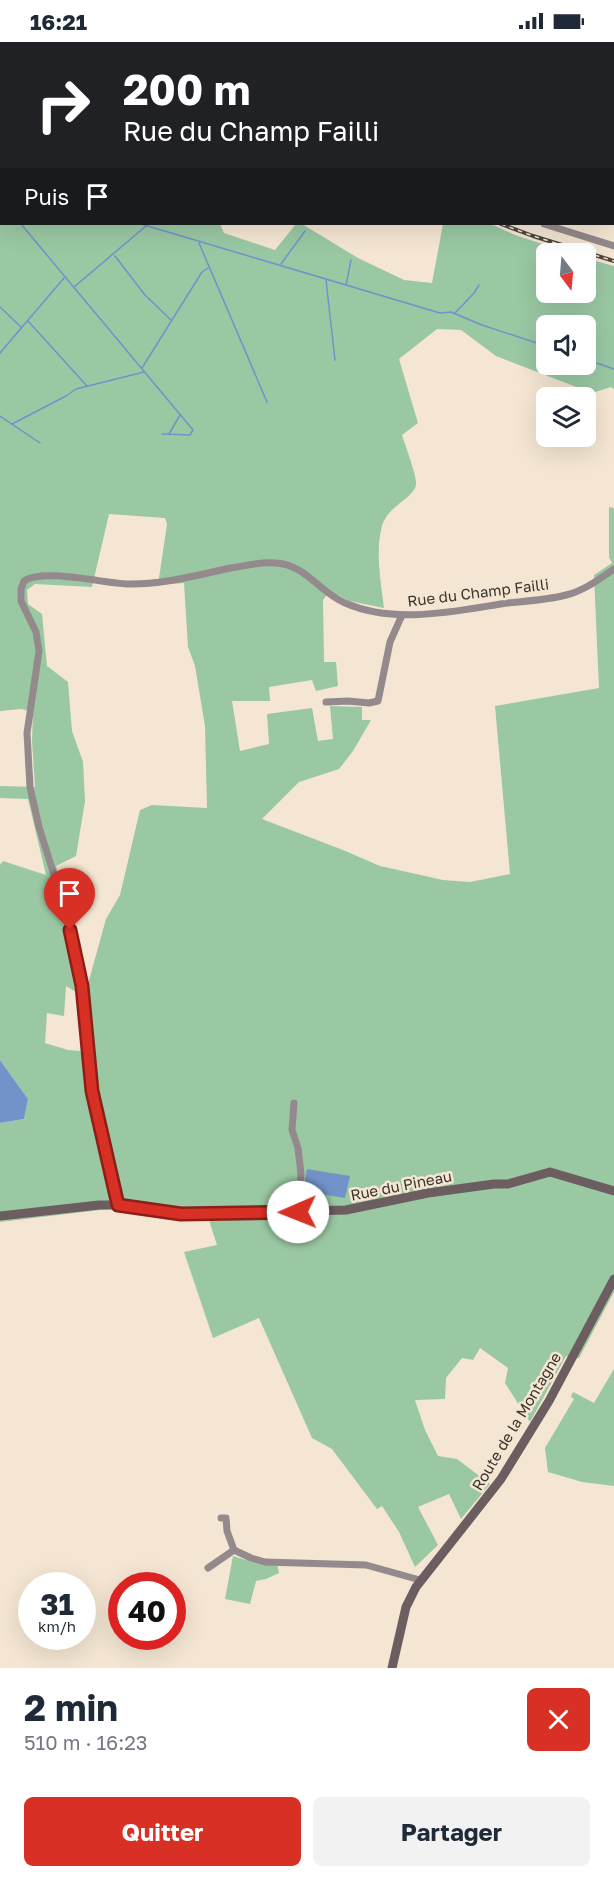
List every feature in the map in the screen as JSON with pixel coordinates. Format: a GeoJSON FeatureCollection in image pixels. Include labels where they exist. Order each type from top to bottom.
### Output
{"type":"FeatureCollection","features":[{"type":"Feature","properties":{"kind":"street"},"geometry":{"type":"LineString","coordinates":[[547,225],[614,246]]}},
{"type":"Feature","properties":{"kind":"street","name":"Rue du Champ Failli"},"geometry":{"type":"LineString","coordinates":[[118,1205],[92,1091],[85,1004],[77,960],[65,910],[39,827],[30,787],[27,733],[39,651],[36,632],[21,601],[24,581],[40,575],[109,583],[155,582],[259,563],[278,563],[298,569],[329,594],[346,604],[402,615],[433,614],[567,595],[597,581],[614,569]]}},
{"type":"Feature","properties":{"kind":"street"},"geometry":{"type":"LineString","coordinates":[[326,702],[348,700],[369,703],[378,701],[390,642],[402,615]]}},
{"type":"Feature","properties":{"kind":"street"},"geometry":{"type":"LineString","coordinates":[[294,1103],[292,1130],[298,1148],[301,1174],[298,1212]]}},
{"type":"Feature","properties":{"kind":"street","name":"Rue du Pineau"},"geometry":{"type":"LineString","coordinates":[[0,1216],[99,1205],[118,1205],[181,1214],[346,1210],[428,1193],[508,1184],[550,1172],[614,1191]]}},
{"type":"Feature","properties":{"kind":"street","name":"Route de la Montagne"},"geometry":{"type":"LineString","coordinates":[[392,1668],[406,1607],[420,1581],[501,1479],[549,1401],[614,1280]]}},
{"type":"Feature","properties":{"kind":"street"},"geometry":{"type":"LineString","coordinates":[[221,1518],[226,1518],[234,1550]]}},
{"type":"Feature","properties":{"kind":"street"},"geometry":{"type":"LineString","coordinates":[[234,1550],[265,1562],[366,1565],[420,1581]]}},
{"type":"Feature","properties":{"kind":"street"},"geometry":{"type":"LineString","coordinates":[[208,1568],[234,1550]]}},
{"type":"Feature","properties":{"kind":"green space"},"geometry":{"type":"Polygon","coordinates":[[[0,225],[220,225],[224,233],[275,250],[295,225],[304,225],[358,258],[404,280],[432,283],[443,225],[493,225],[539,243],[536,243],[536,303],[596,303],[596,261],[614,266],[614,389],[611,387],[596,392],[596,387],[576,387],[545,375],[596,375],[596,315],[536,315],[536,371],[496,356],[461,330],[437,329],[399,359],[418,423],[402,435],[416,484],[411,494],[390,513],[382,526],[379,557],[384,608],[349,601],[330,591],[323,600],[324,662],[336,662],[338,686],[316,691],[312,680],[269,687],[270,701],[232,701],[240,751],[269,744],[267,714],[312,708],[318,741],[333,739],[330,706],[362,707],[362,720],[371,720],[353,751],[339,769],[299,782],[262,819],[380,866],[443,880],[470,882],[510,874],[495,706],[599,688],[594,575],[612,563],[609,557],[609,507],[614,508],[614,1292],[579,1358],[566,1356],[530,1422],[505,1383],[508,1368],[480,1348],[473,1360],[462,1358],[446,1378],[445,1399],[415,1400],[425,1430],[438,1456],[457,1459],[490,1484],[461,1519],[449,1494],[418,1507],[438,1545],[415,1567],[399,1532],[382,1506],[377,1509],[332,1449],[312,1438],[259,1318],[213,1338],[184,1252],[217,1245],[208,1217],[117,1208],[0,1222],[0,1123],[24,1119],[28,1099],[0,1060],[0,865],[3,861],[46,875],[28,799],[0,798],[0,786],[35,787],[33,712],[21,709],[0,711],[0,225]],[[109,514],[92,587],[35,584],[27,590],[28,604],[42,614],[47,666],[68,682],[72,731],[83,762],[85,801],[76,856],[56,866],[88,984],[106,919],[120,895],[140,810],[152,805],[207,808],[205,726],[195,666],[188,647],[184,583],[158,585],[167,524],[165,518],[109,514]],[[66,986],[64,1016],[47,1013],[45,1043],[68,1050],[93,1052],[89,1000],[66,986]]]}},
{"type":"Feature","properties":{"kind":"green space"},"geometry":{"type":"Polygon","coordinates":[[[614,1369],[614,1486],[582,1482],[548,1472],[545,1448],[574,1399],[571,1397],[573,1392],[594,1403],[614,1369]]]}},
{"type":"Feature","properties":{"kind":"green space"},"geometry":{"type":"Polygon","coordinates":[[[233,1556],[253,1562],[277,1563],[279,1573],[256,1581],[250,1604],[225,1599],[233,1556]]]}},
{"type":"Feature","properties":{"kind":"water"},"geometry":{"type":"Polygon","coordinates":[[[0,1060],[28,1099],[24,1119],[0,1123],[0,1060]]]}},
{"type":"Feature","properties":{"kind":"water"},"geometry":{"type":"Polygon","coordinates":[[[307,1169],[350,1176],[345,1198],[303,1191],[307,1169]]]}},
{"type":"Feature","properties":{"kind":"waterway"},"geometry":{"type":"LineString","coordinates":[[22,225],[193,430],[190,435],[162,434]]}},
{"type":"Feature","properties":{"kind":"waterway"},"geometry":{"type":"LineString","coordinates":[[144,225],[440,313],[451,312],[536,343]]}},
{"type":"Feature","properties":{"kind":"waterway"},"geometry":{"type":"LineString","coordinates":[[74,287],[146,226]]}},
{"type":"Feature","properties":{"kind":"waterway"},"geometry":{"type":"LineString","coordinates":[[281,264],[305,231]]}},
{"type":"Feature","properties":{"kind":"waterway"},"geometry":{"type":"LineString","coordinates":[[199,243],[267,402]]}},
{"type":"Feature","properties":{"kind":"waterway"},"geometry":{"type":"LineString","coordinates":[[115,256],[145,295],[171,320]]}},
{"type":"Feature","properties":{"kind":"waterway"},"geometry":{"type":"LineString","coordinates":[[346,285],[351,260]]}},
{"type":"Feature","properties":{"kind":"waterway"},"geometry":{"type":"LineString","coordinates":[[142,368],[202,272],[208,268]]}},
{"type":"Feature","properties":{"kind":"waterway"},"geometry":{"type":"LineString","coordinates":[[0,353],[64,278]]}},
{"type":"Feature","properties":{"kind":"waterway"},"geometry":{"type":"LineString","coordinates":[[326,280],[335,360]]}},
{"type":"Feature","properties":{"kind":"waterway"},"geometry":{"type":"LineString","coordinates":[[455,313],[479,285]]}},
{"type":"Feature","properties":{"kind":"waterway"},"geometry":{"type":"LineString","coordinates":[[0,307],[21,327]]}},
{"type":"Feature","properties":{"kind":"waterway"},"geometry":{"type":"LineString","coordinates":[[28,321],[87,386]]}},
{"type":"Feature","properties":{"kind":"waterway"},"geometry":{"type":"LineString","coordinates":[[596,363],[614,369]]}},
{"type":"Feature","properties":{"kind":"waterway"},"geometry":{"type":"LineString","coordinates":[[12,424],[76,389],[144,372]]}},
{"type":"Feature","properties":{"kind":"waterway"},"geometry":{"type":"LineString","coordinates":[[169,434],[180,415]]}},
{"type":"Feature","properties":{"kind":"waterway"},"geometry":{"type":"LineString","coordinates":[[0,416],[40,443]]}},
{"type":"Feature","properties":{"kind":"railway"},"geometry":{"type":"LineString","coordinates":[[504,225],[614,261]]}},
{"type":"Feature","properties":{"kind":"route"},"geometry":{"type":"LineString","coordinates":[[70,930],[82,986],[92,1091],[118,1205],[181,1214],[298,1212]]}}]}
